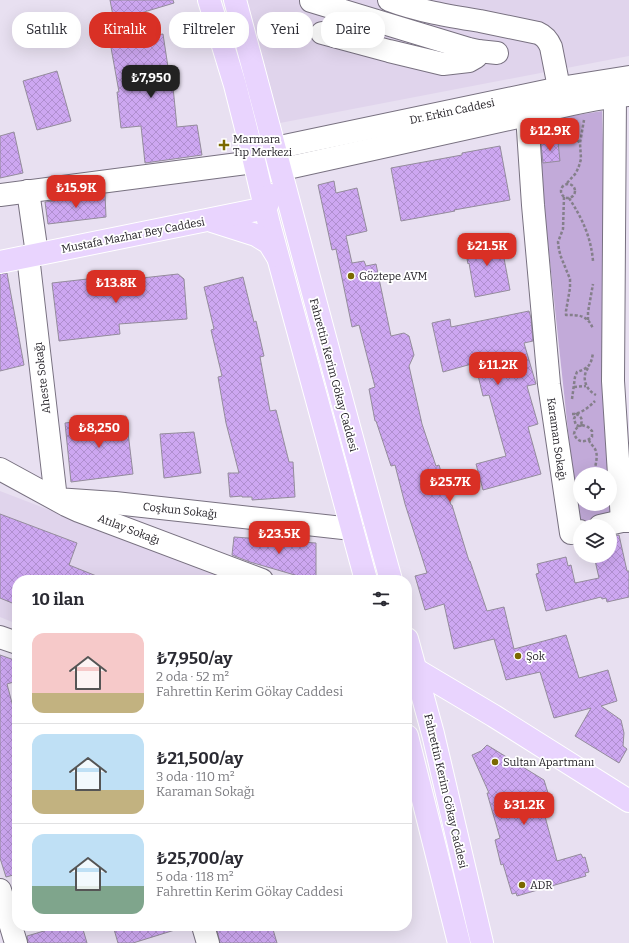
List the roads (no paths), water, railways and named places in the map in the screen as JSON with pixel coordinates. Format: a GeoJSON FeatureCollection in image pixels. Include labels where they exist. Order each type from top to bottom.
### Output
{"type":"FeatureCollection","features":[{"type":"Feature","properties":{"kind":"main road","name":"Fahrettin Kerim Gökay Caddesi"},"geometry":{"type":"LineString","coordinates":[[209,0],[235,85],[279,260],[365,575]]}},
{"type":"Feature","properties":{"kind":"main road","name":"Fahrettin Kerim Gökay Caddesi"},"geometry":{"type":"LineString","coordinates":[[235,0],[319,318],[390,575]]}},
{"type":"Feature","properties":{"kind":"main road"},"geometry":{"type":"LineString","coordinates":[[207,220],[240,200],[249,192],[254,181],[255,171],[253,157]]}},
{"type":"Feature","properties":{"kind":"main road"},"geometry":{"type":"LineString","coordinates":[[266,208],[280,169]]}},
{"type":"Feature","properties":{"kind":"main road","name":"Mustafa Mazhar Bey Caddesi"},"geometry":{"type":"LineString","coordinates":[[0,262],[266,208]]}},
{"type":"Feature","properties":{"kind":"main road"},"geometry":{"type":"LineString","coordinates":[[207,220],[260,237],[269,243],[279,260]]}},
{"type":"Feature","properties":{"kind":"main road","name":"Fahrettin Kerim Gökay Caddesi"},"geometry":{"type":"LineString","coordinates":[[412,658],[482,943]]}},
{"type":"Feature","properties":{"kind":"main road"},"geometry":{"type":"LineString","coordinates":[[415,669],[494,716],[629,801]]}},
{"type":"Feature","properties":{"kind":"main road"},"geometry":{"type":"LineString","coordinates":[[412,730],[425,706],[443,702],[457,702],[494,716]]}},
{"type":"Feature","properties":{"kind":"main road","name":"Fahrettin Kerim Gökay Caddesi"},"geometry":{"type":"LineString","coordinates":[[412,769],[415,792],[459,943]]}},
{"type":"Feature","properties":{"kind":"street"},"geometry":{"type":"LineString","coordinates":[[389,0],[425,11],[538,33],[545,37],[552,47],[562,97]]}},
{"type":"Feature","properties":{"kind":"street"},"geometry":{"type":"LineString","coordinates":[[311,1],[421,35],[488,52],[476,56],[469,61],[443,64],[378,48]]}},
{"type":"Feature","properties":{"kind":"street"},"geometry":{"type":"LineString","coordinates":[[421,35],[425,11]]}},
{"type":"Feature","properties":{"kind":"street","name":"Dr. Erkin Caddesi"},"geometry":{"type":"LineString","coordinates":[[280,169],[562,97],[629,77]]}},
{"type":"Feature","properties":{"kind":"street"},"geometry":{"type":"LineString","coordinates":[[622,96],[613,382],[626,521]]}},
{"type":"Feature","properties":{"kind":"street","name":"Dr. Erkin Caddesi"},"geometry":{"type":"LineString","coordinates":[[562,97],[586,101],[622,96]]}},
{"type":"Feature","properties":{"kind":"street","name":"Dr. Erkin Caddesi"},"geometry":{"type":"LineString","coordinates":[[275,148],[526,105]]}},
{"type":"Feature","properties":{"kind":"street","name":"Karaman Sokağı"},"geometry":{"type":"LineString","coordinates":[[526,105],[533,205],[549,384],[571,533],[573,533]]}},
{"type":"Feature","properties":{"kind":"street","name":"Fahrettin Kerim Gökay Caddesi"},"geometry":{"type":"LineString","coordinates":[[253,157],[264,169],[270,171],[280,169]]}},
{"type":"Feature","properties":{"kind":"street"},"geometry":{"type":"LineString","coordinates":[[0,195],[253,157]]}},
{"type":"Feature","properties":{"kind":"street","name":"Aheste Sokağı"},"geometry":{"type":"LineString","coordinates":[[28,191],[32,255],[56,499]]}},
{"type":"Feature","properties":{"kind":"street","name":"Atılay Sokağı"},"geometry":{"type":"LineString","coordinates":[[0,468],[79,511],[249,575]]}},
{"type":"Feature","properties":{"kind":"street","name":"Coşkun Sokağı"},"geometry":{"type":"LineString","coordinates":[[56,499],[115,503],[352,529]]}},
{"type":"Feature","properties":{"kind":"street"},"geometry":{"type":"LineString","coordinates":[[0,637],[12,641]]}},
{"type":"Feature","properties":{"kind":"street"},"geometry":{"type":"LineString","coordinates":[[0,890],[12,930]]}},
{"type":"Feature","properties":{"kind":"street"},"geometry":{"type":"LineString","coordinates":[[12,931],[16,943]]}},
{"type":"Feature","properties":{"kind":"street"},"geometry":{"type":"LineString","coordinates":[[204,931],[208,943]]}},
{"type":"Feature","properties":{"kind":"place","name":"Marmara Tıp Merkezi"},"geometry":{"type":"Point","coordinates":[224,145]}},
{"type":"Feature","properties":{"kind":"place","name":"Göztepe AVM"},"geometry":{"type":"Point","coordinates":[351,276]}},
{"type":"Feature","properties":{"kind":"place","name":"Şok"},"geometry":{"type":"Point","coordinates":[518,656]}},
{"type":"Feature","properties":{"kind":"place","name":"Sultan Apartmanı"},"geometry":{"type":"Point","coordinates":[495,762]}},
{"type":"Feature","properties":{"kind":"place","name":"ADR"},"geometry":{"type":"Point","coordinates":[522,885]}}]}
